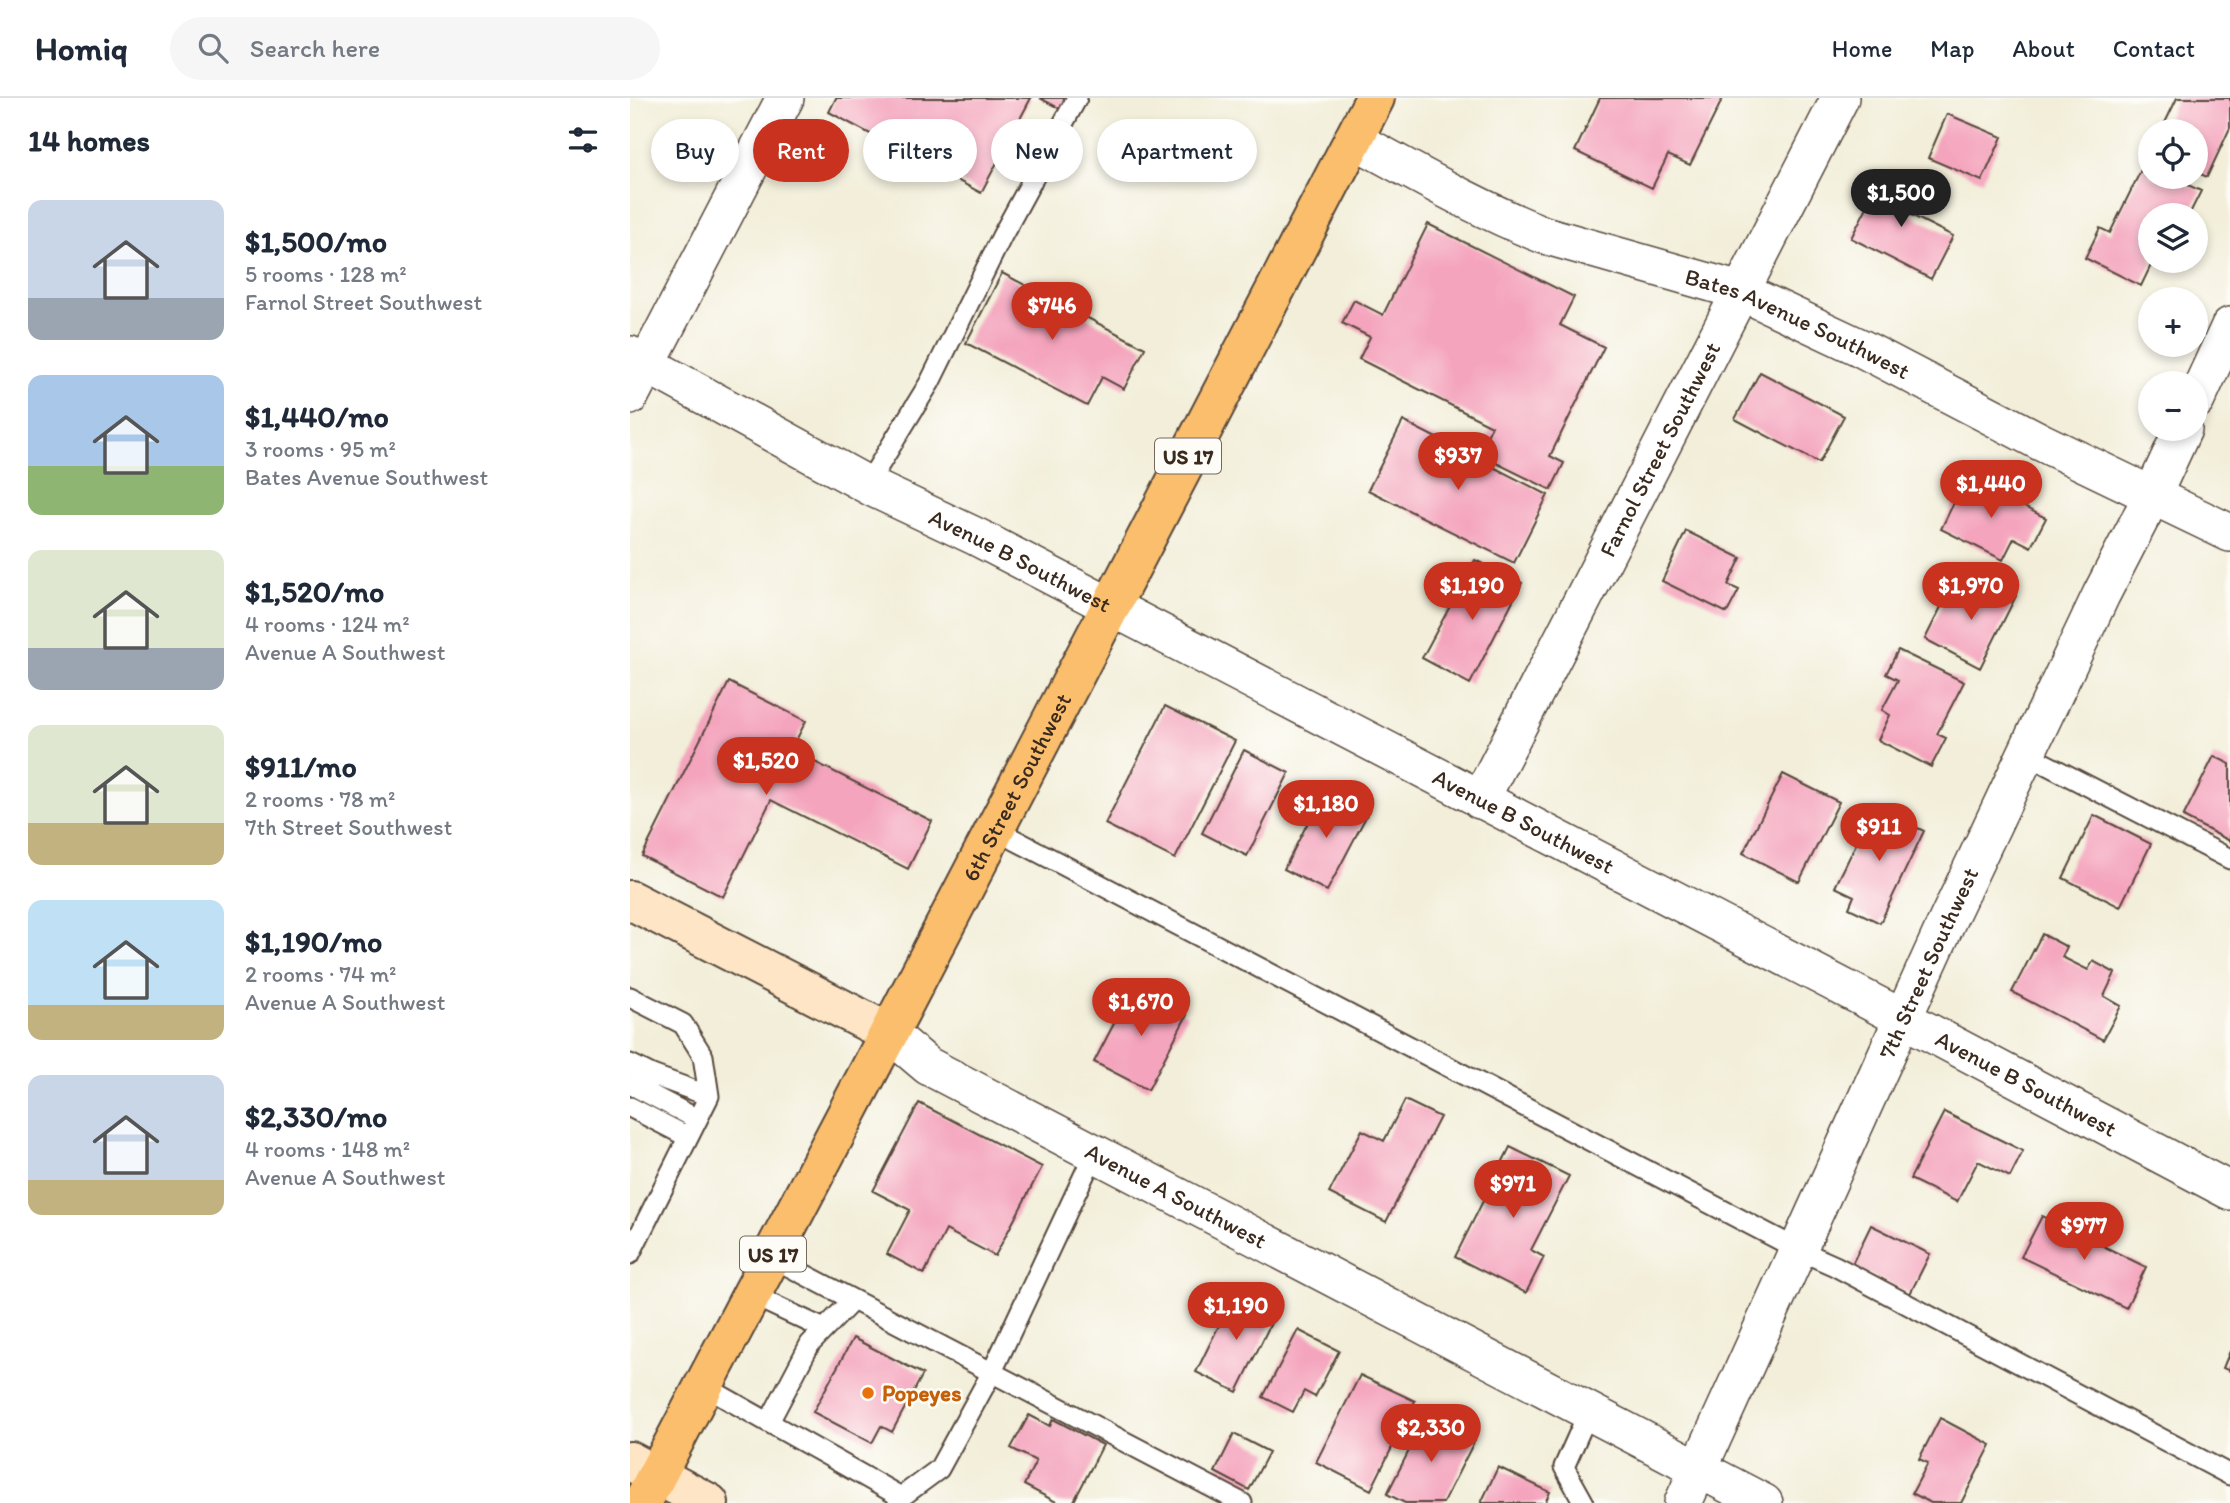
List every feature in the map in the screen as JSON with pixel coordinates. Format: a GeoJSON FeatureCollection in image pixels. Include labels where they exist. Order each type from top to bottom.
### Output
{"type":"FeatureCollection","features":[{"type":"Feature","properties":{"kind":"highway","name":"6th Street Southwest"},"geometry":{"type":"LineString","coordinates":[[643,1480],[704,1385],[752,1295],[1375,98]]}},
{"type":"Feature","properties":{"kind":"street"},"geometry":{"type":"LineString","coordinates":[[630,396],[639,360],[785,98]]}},
{"type":"Feature","properties":{"kind":"street","name":"Farnol Street Southwest"},"geometry":{"type":"LineString","coordinates":[[1480,800],[1840,98]]}},
{"type":"Feature","properties":{"kind":"street","name":"Bates Avenue Southwest"},"geometry":{"type":"LineString","coordinates":[[1353,139],[1451,192],[1544,235],[1740,291],[1859,347],[2041,442],[2230,533]]}},
{"type":"Feature","properties":{"kind":"street"},"geometry":{"type":"LineString","coordinates":[[2208,374],[2230,326]]}},
{"type":"Feature","properties":{"kind":"street","name":"Avenue B Southwest"},"geometry":{"type":"LineString","coordinates":[[639,360],[867,485],[977,537],[2230,1191]]}},
{"type":"Feature","properties":{"kind":"street","name":"7th Street Southwest"},"geometry":{"type":"LineString","coordinates":[[1683,1503],[2026,754],[2177,441]]}},
{"type":"Feature","properties":{"kind":"street","name":"Avenue A Southwest"},"geometry":{"type":"LineString","coordinates":[[630,900],[889,1034],[928,1066],[1764,1503]]}},
{"type":"Feature","properties":{"kind":"street"},"geometry":{"type":"LineString","coordinates":[[643,1480],[709,1503]]}},
{"type":"Feature","properties":{"kind":"lane"},"geometry":{"type":"LineString","coordinates":[[867,485],[930,382],[1002,236],[1077,98]]}},
{"type":"Feature","properties":{"kind":"lane"},"geometry":{"type":"LineString","coordinates":[[2026,754],[2230,859]]}},
{"type":"Feature","properties":{"kind":"lane"},"geometry":{"type":"LineString","coordinates":[[994,829],[1799,1250],[1835,1266],[2230,1475]]}},
{"type":"Feature","properties":{"kind":"lane"},"geometry":{"type":"LineString","coordinates":[[630,997],[683,1024],[703,1056],[709,1096],[630,1254]]}},
{"type":"Feature","properties":{"kind":"lane"},"geometry":{"type":"LineString","coordinates":[[630,1064],[709,1096]]}},
{"type":"Feature","properties":{"kind":"lane"},"geometry":{"type":"LineString","coordinates":[[630,1084],[697,1119]]}},
{"type":"Feature","properties":{"kind":"lane"},"geometry":{"type":"LineString","coordinates":[[630,1107],[688,1137]]}},
{"type":"Feature","properties":{"kind":"lane"},"geometry":{"type":"LineString","coordinates":[[704,1385],[900,1500],[939,1469],[992,1372],[1095,1152]]}},
{"type":"Feature","properties":{"kind":"lane"},"geometry":{"type":"LineString","coordinates":[[771,1257],[1242,1503]]}},
{"type":"Feature","properties":{"kind":"lane"},"geometry":{"type":"LineString","coordinates":[[752,1295],[824,1329]]}},
{"type":"Feature","properties":{"kind":"lane"},"geometry":{"type":"LineString","coordinates":[[769,1422],[810,1344],[853,1300]]}},
{"type":"Feature","properties":{"kind":"lane"},"geometry":{"type":"LineString","coordinates":[[1584,1503],[1564,1467],[1589,1411]]}},
{"type":"Feature","properties":{"kind":"building"},"geometry":{"type":"Polygon","coordinates":[[[836,98],[1031,98],[1020,119],[991,119],[991,174],[981,193],[960,182],[977,182],[977,119],[863,119],[863,130],[849,123],[849,119],[842,119],[829,112],[836,98]]]}},
{"type":"Feature","properties":{"kind":"building"},"geometry":{"type":"Polygon","coordinates":[[[1040,98],[1069,98],[1062,110],[1040,98]]]}},
{"type":"Feature","properties":{"kind":"building"},"geometry":{"type":"Polygon","coordinates":[[[1600,98],[1723,98],[1690,165],[1668,155],[1652,188],[1575,151],[1600,98]]]}},
{"type":"Feature","properties":{"kind":"building"},"geometry":{"type":"Polygon","coordinates":[[[2177,98],[2230,98],[2230,128],[2208,175],[2208,119],[2167,119],[2177,98]]]}},
{"type":"Feature","properties":{"kind":"building"},"geometry":{"type":"Polygon","coordinates":[[[1947,114],[2002,137],[1982,181],[1928,158],[1947,114]]]}},
{"type":"Feature","properties":{"kind":"building"},"geometry":{"type":"Polygon","coordinates":[[[1884,174],[1920,192],[1909,214],[1953,236],[1931,279],[1851,238],[1884,174]]]}},
{"type":"Feature","properties":{"kind":"building"},"geometry":{"type":"Polygon","coordinates":[[[2138,176],[2138,189],[2201,191],[2195,203],[2138,203],[2138,273],[2147,273],[2141,286],[2085,258],[2100,228],[2110,233],[2138,176]]]}},
{"type":"Feature","properties":{"kind":"building"},"geometry":{"type":"Polygon","coordinates":[[[1428,224],[1574,297],[1560,325],[1604,347],[1550,456],[1564,463],[1551,490],[1478,454],[1492,426],[1359,359],[1370,337],[1342,323],[1354,300],[1383,315],[1428,224]]]}},
{"type":"Feature","properties":{"kind":"building"},"geometry":{"type":"Polygon","coordinates":[[[1002,273],[1145,348],[1124,389],[1102,377],[1087,406],[966,343],[1002,273]]]}},
{"type":"Feature","properties":{"kind":"building"},"geometry":{"type":"Polygon","coordinates":[[[1760,372],[1844,416],[1819,463],[1735,419],[1760,372]]]}},
{"type":"Feature","properties":{"kind":"building"},"geometry":{"type":"Polygon","coordinates":[[[1403,421],[1548,495],[1514,563],[1368,490],[1403,421]]]}},
{"type":"Feature","properties":{"kind":"building"},"geometry":{"type":"Polygon","coordinates":[[[1966,478],[2046,518],[2031,547],[2014,538],[2003,560],[1941,529],[1966,478]]]}},
{"type":"Feature","properties":{"kind":"building"},"geometry":{"type":"Polygon","coordinates":[[[1686,531],[1741,558],[1728,585],[1739,590],[1727,613],[1662,581],[1686,531]]]}},
{"type":"Feature","properties":{"kind":"building"},"geometry":{"type":"Polygon","coordinates":[[[1475,560],[1522,583],[1470,684],[1422,658],[1475,560]]]}},
{"type":"Feature","properties":{"kind":"building"},"geometry":{"type":"Polygon","coordinates":[[[1977,576],[2016,596],[1980,668],[1925,639],[1948,593],[1964,602],[1977,576]]]}},
{"type":"Feature","properties":{"kind":"building"},"geometry":{"type":"Polygon","coordinates":[[[1898,650],[1964,682],[1937,734],[1946,738],[1931,767],[1878,740],[1890,715],[1882,710],[1898,680],[1886,674],[1898,650]]]}},
{"type":"Feature","properties":{"kind":"building"},"geometry":{"type":"Polygon","coordinates":[[[729,682],[806,721],[791,750],[932,821],[908,869],[771,800],[723,897],[642,856],[729,682]]]}},
{"type":"Feature","properties":{"kind":"building"},"geometry":{"type":"Polygon","coordinates":[[[1165,706],[1235,741],[1175,859],[1105,824],[1165,706]]]}},
{"type":"Feature","properties":{"kind":"building"},"geometry":{"type":"Polygon","coordinates":[[[1244,750],[1289,773],[1247,856],[1202,833],[1244,750]]]}},
{"type":"Feature","properties":{"kind":"building"},"geometry":{"type":"Polygon","coordinates":[[[2214,756],[2230,764],[2230,841],[2183,817],[2214,756]]]}},
{"type":"Feature","properties":{"kind":"building"},"geometry":{"type":"Polygon","coordinates":[[[1783,774],[1839,802],[1799,882],[1743,853],[1783,774]]]}},
{"type":"Feature","properties":{"kind":"building"},"geometry":{"type":"Polygon","coordinates":[[[1325,789],[1369,811],[1327,891],[1284,869],[1325,789]]]}},
{"type":"Feature","properties":{"kind":"building"},"geometry":{"type":"Polygon","coordinates":[[[1874,807],[1924,831],[1880,923],[1849,908],[1854,896],[1835,887],[1874,807]]]}},
{"type":"Feature","properties":{"kind":"building"},"geometry":{"type":"Polygon","coordinates":[[[2094,815],[2151,844],[2120,907],[2063,878],[2094,815]]]}},
{"type":"Feature","properties":{"kind":"building"},"geometry":{"type":"Polygon","coordinates":[[[2042,934],[2067,947],[2062,957],[2088,970],[2093,961],[2115,973],[2104,996],[2121,1006],[2103,1040],[2012,992],[2042,934]]]}},
{"type":"Feature","properties":{"kind":"building"},"geometry":{"type":"Polygon","coordinates":[[[1133,987],[1187,1015],[1148,1090],[1094,1062],[1133,987]]]}},
{"type":"Feature","properties":{"kind":"building"},"geometry":{"type":"Polygon","coordinates":[[[1405,1100],[1440,1117],[1386,1222],[1329,1193],[1362,1130],[1384,1141],[1405,1100]]]}},
{"type":"Feature","properties":{"kind":"building"},"geometry":{"type":"Polygon","coordinates":[[[919,1103],[1042,1167],[995,1256],[946,1230],[924,1274],[887,1254],[910,1210],[873,1191],[919,1103]]]}},
{"type":"Feature","properties":{"kind":"building"},"geometry":{"type":"Polygon","coordinates":[[[1944,1112],[2023,1151],[2010,1177],[1978,1161],[1957,1202],[1910,1179],[1944,1112]]]}},
{"type":"Feature","properties":{"kind":"building"},"geometry":{"type":"Polygon","coordinates":[[[1510,1147],[1569,1176],[1531,1250],[1544,1257],[1526,1293],[1455,1257],[1510,1147]]]}},
{"type":"Feature","properties":{"kind":"building"},"geometry":{"type":"Polygon","coordinates":[[[2042,1216],[2146,1267],[2126,1308],[2021,1257],[2042,1216]]]}},
{"type":"Feature","properties":{"kind":"building"},"geometry":{"type":"Polygon","coordinates":[[[1871,1225],[1930,1254],[1910,1294],[1851,1266],[1871,1225]]]}},
{"type":"Feature","properties":{"kind":"building"},"geometry":{"type":"Polygon","coordinates":[[[1235,1293],[1276,1313],[1237,1392],[1196,1372],[1235,1293]]]}},
{"type":"Feature","properties":{"kind":"building"},"geometry":{"type":"Polygon","coordinates":[[[1298,1330],[1339,1351],[1315,1397],[1304,1391],[1293,1412],[1263,1397],[1298,1330]]]}},
{"type":"Feature","properties":{"kind":"building","name":"Popeyes"},"geometry":{"type":"Polygon","coordinates":[[[853,1338],[923,1374],[892,1432],[881,1426],[872,1443],[813,1412],[853,1338]]]}},
{"type":"Feature","properties":{"kind":"building"},"geometry":{"type":"Polygon","coordinates":[[[2230,1351],[2230,1371],[2223,1368],[2230,1351]]]}},
{"type":"Feature","properties":{"kind":"building"},"geometry":{"type":"Polygon","coordinates":[[[1360,1375],[1415,1401],[1371,1490],[1316,1462],[1360,1375]]]}},
{"type":"Feature","properties":{"kind":"building"},"geometry":{"type":"Polygon","coordinates":[[[1029,1415],[1050,1426],[1053,1419],[1103,1445],[1073,1503],[1058,1503],[1024,1485],[1036,1461],[1011,1448],[1029,1415]]]}},
{"type":"Feature","properties":{"kind":"building"},"geometry":{"type":"Polygon","coordinates":[[[1427,1415],[1475,1440],[1443,1503],[1405,1503],[1387,1494],[1427,1415]]]}},
{"type":"Feature","properties":{"kind":"building"},"geometry":{"type":"Polygon","coordinates":[[[1940,1418],[1991,1445],[1961,1503],[1931,1503],[1912,1493],[1928,1463],[1919,1459],[1940,1418]]]}},
{"type":"Feature","properties":{"kind":"building"},"geometry":{"type":"Polygon","coordinates":[[[1234,1434],[1269,1452],[1249,1490],[1215,1472],[1234,1434]]]}},
{"type":"Feature","properties":{"kind":"building"},"geometry":{"type":"Polygon","coordinates":[[[1498,1467],[1550,1492],[1545,1503],[1481,1503],[1498,1467]]]}},
{"type":"Feature","properties":{"kind":"place","name":"Popeyes"},"geometry":{"type":"Point","coordinates":[868,1393]}}]}
